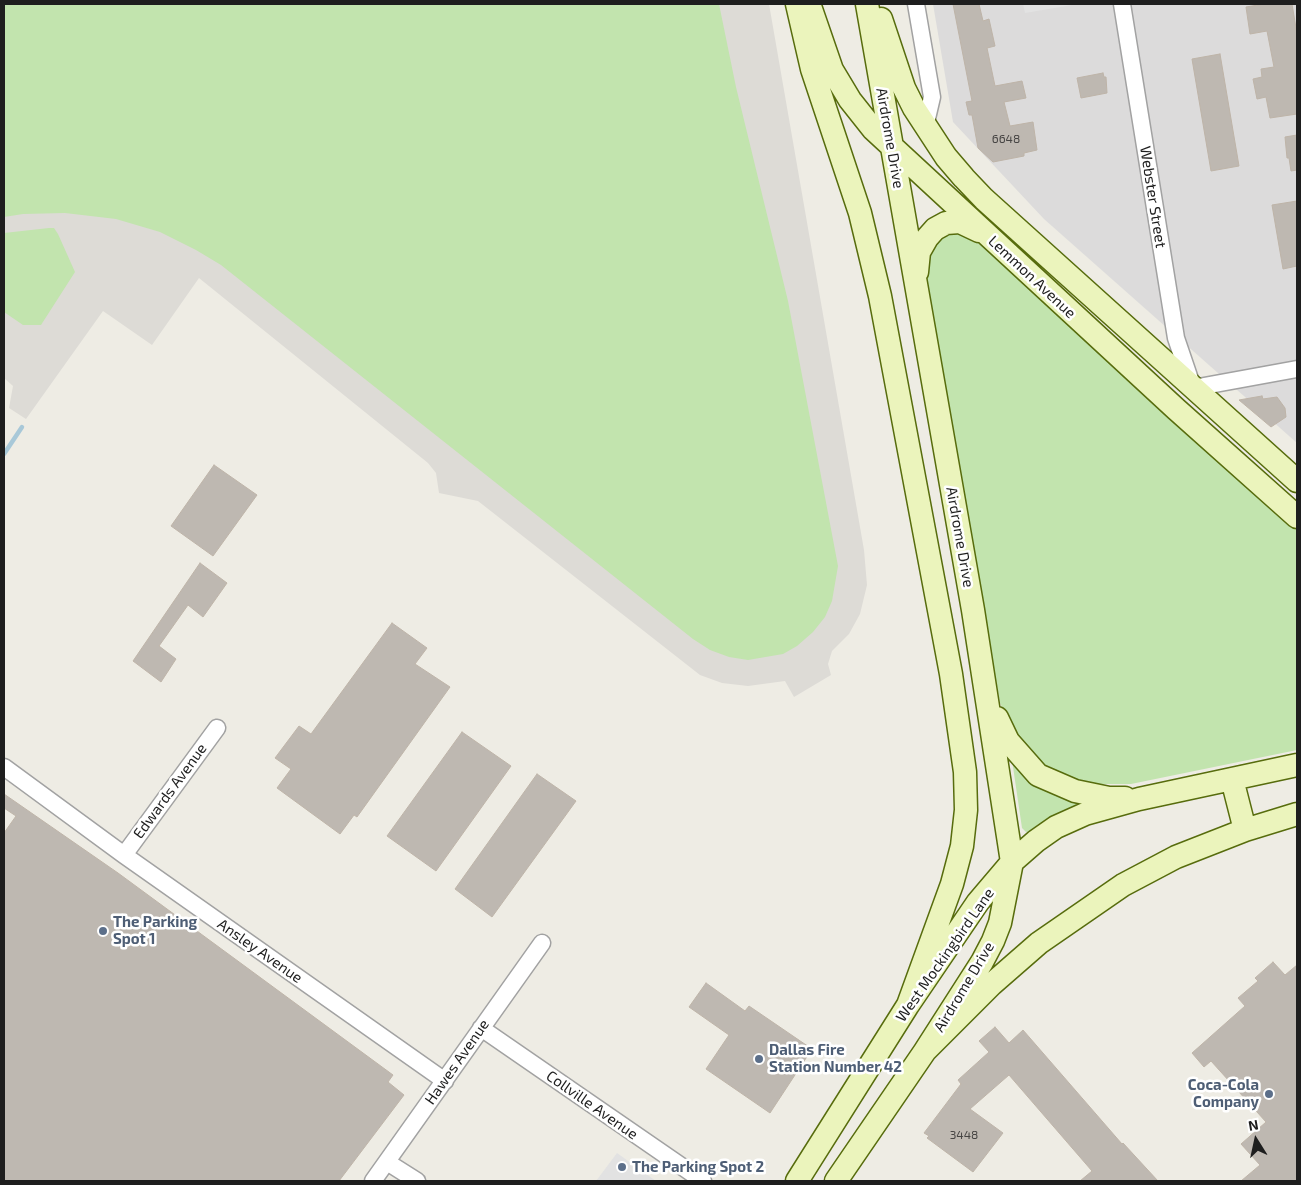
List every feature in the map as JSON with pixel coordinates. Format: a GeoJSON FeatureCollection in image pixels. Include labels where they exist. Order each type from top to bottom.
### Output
{"type":"FeatureCollection","features":[{"type":"Feature","properties":{"kind":"main road"},"geometry":{"type":"LineString","coordinates":[[797,4],[812,69],[860,213],[874,269],[949,665],[965,772],[966,810],[962,846],[952,884],[908,1005]]}},
{"type":"Feature","properties":{"kind":"main road","name":"Lemmon Avenue"},"geometry":{"type":"LineString","coordinates":[[810,4],[832,70],[850,100],[873,129],[990,239],[1297,517]]}},
{"type":"Feature","properties":{"kind":"main road","name":"Airdrome Drive"},"geometry":{"type":"LineString","coordinates":[[867,4],[988,699],[1012,862],[1000,923],[993,941],[982,962],[925,1051]]}},
{"type":"Feature","properties":{"kind":"main road","name":"Lemmon Avenue"},"geometry":{"type":"LineString","coordinates":[[876,4],[904,88],[925,127],[946,157],[984,199],[1297,481]]}},
{"type":"Feature","properties":{"kind":"main road"},"geometry":{"type":"LineString","coordinates":[[915,285],[919,252],[935,229],[946,223],[960,222],[970,225],[990,239]]}},
{"type":"Feature","properties":{"kind":"main road"},"geometry":{"type":"LineString","coordinates":[[1176,409],[1194,388]]}},
{"type":"Feature","properties":{"kind":"main road"},"geometry":{"type":"LineString","coordinates":[[988,699],[1008,741],[1038,775],[1075,791],[1109,798],[1139,799]]}},
{"type":"Feature","properties":{"kind":"main road","name":"West Mockingbird Lane"},"geometry":{"type":"LineString","coordinates":[[797,1181],[908,1005],[978,902],[1012,862],[1056,827],[1085,814],[1139,799],[1297,765]]}},
{"type":"Feature","properties":{"kind":"main road"},"geometry":{"type":"LineString","coordinates":[[1232,779],[1245,830]]}},
{"type":"Feature","properties":{"kind":"main road"},"geometry":{"type":"LineString","coordinates":[[836,1181],[925,1051],[992,984],[1039,942],[1123,886],[1176,857],[1245,830],[1297,814]]}},
{"type":"Feature","properties":{"kind":"main road"},"geometry":{"type":"LineString","coordinates":[[856,1088],[885,1110]]}},
{"type":"Feature","properties":{"kind":"street"},"geometry":{"type":"LineString","coordinates":[[916,4],[932,97],[925,127]]}},
{"type":"Feature","properties":{"kind":"street","name":"Webster Street"},"geometry":{"type":"LineString","coordinates":[[1122,4],[1176,338],[1194,388]]}},
{"type":"Feature","properties":{"kind":"street"},"geometry":{"type":"LineString","coordinates":[[1194,388],[1297,368]]}},
{"type":"Feature","properties":{"kind":"street","name":"Edwards Avenue"},"geometry":{"type":"LineString","coordinates":[[124,855],[218,728]]}},
{"type":"Feature","properties":{"kind":"street","name":"Ansley Avenue"},"geometry":{"type":"LineString","coordinates":[[4,768],[445,1081]]}},
{"type":"Feature","properties":{"kind":"street","name":"Hawes Avenue"},"geometry":{"type":"LineString","coordinates":[[373,1181],[542,943]]}},
{"type":"Feature","properties":{"kind":"street","name":"Collville Avenue"},"geometry":{"type":"LineString","coordinates":[[481,1028],[703,1181]]}},
{"type":"Feature","properties":{"kind":"street"},"geometry":{"type":"LineString","coordinates":[[387,1162],[417,1181]]}},
{"type":"Feature","properties":{"kind":"shaded area"},"geometry":{"type":"Polygon","coordinates":[[[4,4],[769,4],[864,550],[867,585],[860,614],[849,634],[832,651],[828,664],[831,675],[794,697],[785,681],[748,686],[722,683],[700,675],[478,501],[439,493],[436,473],[428,463],[199,278],[152,345],[103,311],[26,419],[9,408],[13,386],[4,378],[4,4]]]}},
{"type":"Feature","properties":{"kind":"shaded area"},"geometry":{"type":"Polygon","coordinates":[[[933,4],[1297,4],[1297,443],[1044,219],[953,122],[933,4]]]}},
{"type":"Feature","properties":{"kind":"shaded area"},"geometry":{"type":"Polygon","coordinates":[[[1023,4],[1078,4],[1025,13],[1023,4]]]}},
{"type":"Feature","properties":{"kind":"shaded area","name":"The Parking Spot 2"},"geometry":{"type":"Polygon","coordinates":[[[617,1153],[656,1181],[596,1181],[617,1153]]]}},
{"type":"Feature","properties":{"kind":"green space"},"geometry":{"type":"Polygon","coordinates":[[[4,4],[719,4],[736,87],[788,301],[838,566],[832,601],[825,617],[813,632],[797,646],[783,654],[748,660],[729,657],[710,650],[693,639],[221,265],[160,232],[116,219],[65,213],[23,214],[4,217],[4,4]]]}},
{"type":"Feature","properties":{"kind":"green space"},"geometry":{"type":"Polygon","coordinates":[[[54,228],[58,234],[75,272],[41,325],[23,325],[4,312],[4,233],[54,228]]]}},
{"type":"Feature","properties":{"kind":"green space"},"geometry":{"type":"Polygon","coordinates":[[[959,232],[976,240],[1297,526],[1297,750],[1131,784],[1090,784],[1048,768],[1019,740],[1000,703],[922,259],[943,234],[959,232]]]}},
{"type":"Feature","properties":{"kind":"green space"},"geometry":{"type":"Polygon","coordinates":[[[1012,760],[1081,803],[1026,832],[1022,828],[1012,760]]]}},
{"type":"Feature","properties":{"kind":"building"},"geometry":{"type":"Polygon","coordinates":[[[953,4],[979,4],[983,21],[989,19],[995,46],[987,48],[995,86],[1022,81],[1026,98],[1004,102],[1010,126],[1033,122],[1037,150],[1024,153],[1024,156],[993,162],[978,148],[972,115],[969,115],[966,102],[972,101],[953,4]]]}},
{"type":"Feature","properties":{"kind":"building"},"geometry":{"type":"Polygon","coordinates":[[[1264,4],[1292,4],[1297,34],[1297,114],[1270,118],[1266,97],[1257,99],[1253,79],[1262,77],[1261,69],[1274,67],[1267,31],[1250,34],[1246,7],[1264,4]]]}},
{"type":"Feature","properties":{"kind":"building"},"geometry":{"type":"Polygon","coordinates":[[[1220,54],[1239,166],[1211,171],[1192,59],[1220,54]]]}},
{"type":"Feature","properties":{"kind":"building"},"geometry":{"type":"Polygon","coordinates":[[[1103,73],[1104,77],[1106,77],[1107,93],[1081,98],[1077,78],[1103,73]]]}},
{"type":"Feature","properties":{"kind":"building"},"geometry":{"type":"Polygon","coordinates":[[[1297,135],[1297,170],[1291,171],[1289,158],[1287,158],[1285,137],[1297,135]]]}},
{"type":"Feature","properties":{"kind":"building"},"geometry":{"type":"Polygon","coordinates":[[[1297,201],[1297,266],[1283,269],[1272,205],[1297,201]]]}},
{"type":"Feature","properties":{"kind":"building"},"geometry":{"type":"Polygon","coordinates":[[[1262,396],[1263,399],[1277,397],[1285,408],[1286,417],[1271,427],[1239,400],[1262,396]]]}},
{"type":"Feature","properties":{"kind":"building"},"geometry":{"type":"Polygon","coordinates":[[[214,465],[257,495],[213,556],[171,526],[214,465]]]}},
{"type":"Feature","properties":{"kind":"building"},"geometry":{"type":"Polygon","coordinates":[[[200,563],[227,583],[203,617],[188,605],[159,646],[176,659],[161,682],[133,661],[200,563]]]}},
{"type":"Feature","properties":{"kind":"building"},"geometry":{"type":"Polygon","coordinates":[[[392,623],[427,648],[415,664],[450,687],[357,817],[354,815],[340,834],[277,788],[291,769],[275,758],[299,726],[311,734],[392,623]]]}},
{"type":"Feature","properties":{"kind":"building"},"geometry":{"type":"Polygon","coordinates":[[[462,732],[511,766],[436,871],[387,836],[462,732]]]}},
{"type":"Feature","properties":{"kind":"building"},"geometry":{"type":"Polygon","coordinates":[[[537,774],[576,801],[492,917],[455,889],[537,774]]]}},
{"type":"Feature","properties":{"kind":"building","name":"The Parking Spot 1"},"geometry":{"type":"Polygon","coordinates":[[[4,794],[118,873],[393,1075],[388,1082],[404,1095],[339,1181],[4,1181],[4,833],[16,816],[4,808],[4,794]]]}},
{"type":"Feature","properties":{"kind":"building","name":"Coca-Cola Company"},"geometry":{"type":"Polygon","coordinates":[[[1273,962],[1285,975],[1297,965],[1297,1181],[1241,1181],[1260,1165],[1241,1144],[1266,1122],[1211,1061],[1204,1067],[1192,1053],[1245,1006],[1238,998],[1258,981],[1255,978],[1273,962]]]}},
{"type":"Feature","properties":{"kind":"building","name":"Dallas Fire Station Number 42"},"geometry":{"type":"Polygon","coordinates":[[[706,983],[745,1011],[749,1006],[812,1049],[770,1113],[706,1069],[729,1035],[689,1007],[706,983]]]}},
{"type":"Feature","properties":{"kind":"building"},"geometry":{"type":"Polygon","coordinates":[[[995,1027],[1009,1043],[1023,1030],[1122,1144],[1158,1181],[1080,1181],[1092,1171],[1009,1075],[970,1109],[1003,1133],[973,1172],[927,1138],[929,1136],[924,1133],[961,1084],[958,1080],[989,1052],[979,1041],[995,1027]]]}},
{"type":"Feature","properties":{"kind":"waterway"},"geometry":{"type":"LineString","coordinates":[[4,454],[22,427]]}},
{"type":"Feature","properties":{"kind":"place","name":"The Parking Spot 1"},"geometry":{"type":"Point","coordinates":[103,931]}},
{"type":"Feature","properties":{"kind":"place","name":"Dallas Fire Station Number 42"},"geometry":{"type":"Point","coordinates":[759,1059]}},
{"type":"Feature","properties":{"kind":"place","name":"Coca-Cola Company"},"geometry":{"type":"Point","coordinates":[1269,1094]}},
{"type":"Feature","properties":{"kind":"place","name":"The Parking Spot 2"},"geometry":{"type":"Point","coordinates":[622,1167]}}]}
